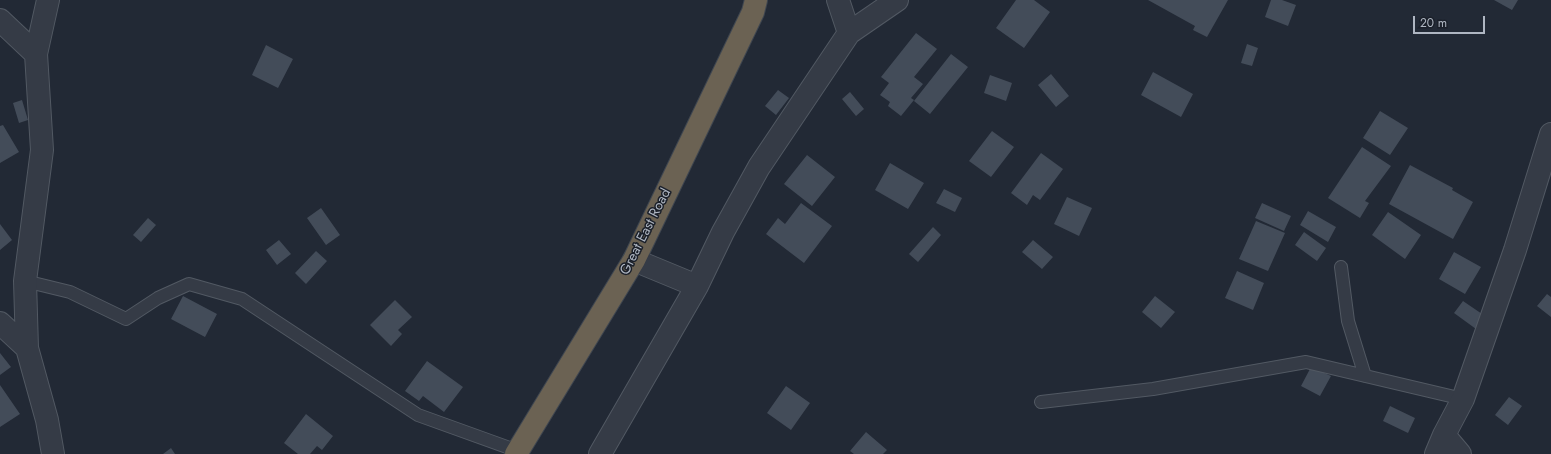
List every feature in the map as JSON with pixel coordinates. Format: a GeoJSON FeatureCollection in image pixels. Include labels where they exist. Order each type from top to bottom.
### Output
{"type":"FeatureCollection","features":[{"type":"Feature","properties":{"kind":"highway","name":"Great East Road"},"geometry":{"type":"LineString","coordinates":[[519,453],[634,260],[749,19],[756,0]]}},
{"type":"Feature","properties":{"kind":"street"},"geometry":{"type":"LineString","coordinates":[[48,0],[36,54],[42,150],[25,281],[27,348],[47,420],[53,454]]}},
{"type":"Feature","properties":{"kind":"street"},"geometry":{"type":"LineString","coordinates":[[838,0],[849,33]]}},
{"type":"Feature","properties":{"kind":"street"},"geometry":{"type":"LineString","coordinates":[[849,33],[855,0]]}},
{"type":"Feature","properties":{"kind":"street"},"geometry":{"type":"LineString","coordinates":[[600,454],[697,286],[723,232],[759,167],[849,33],[897,0]]}},
{"type":"Feature","properties":{"kind":"street"},"geometry":{"type":"LineString","coordinates":[[0,20],[36,54]]}},
{"type":"Feature","properties":{"kind":"street"},"geometry":{"type":"LineString","coordinates":[[1460,454],[1440,444],[1463,399],[1515,250],[1551,134]]}},
{"type":"Feature","properties":{"kind":"street"},"geometry":{"type":"LineString","coordinates":[[634,260],[697,286]]}},
{"type":"Feature","properties":{"kind":"street"},"geometry":{"type":"LineString","coordinates":[[0,324],[27,348]]}},
{"type":"Feature","properties":{"kind":"lane"},"geometry":{"type":"LineString","coordinates":[[1341,267],[1348,321],[1365,376]]}},
{"type":"Feature","properties":{"kind":"lane"},"geometry":{"type":"LineString","coordinates":[[25,281],[70,292],[126,319],[158,298],[189,284],[242,299],[418,415],[519,453]]}},
{"type":"Feature","properties":{"kind":"lane"},"geometry":{"type":"LineString","coordinates":[[1041,402],[1154,389],[1306,362],[1463,399]]}},
{"type":"Feature","properties":{"kind":"building"},"geometry":{"type":"Polygon","coordinates":[[[1016,0],[1034,0],[1050,12],[1024,48],[996,28],[1016,0]]]}},
{"type":"Feature","properties":{"kind":"building"},"geometry":{"type":"Polygon","coordinates":[[[1148,0],[1228,0],[1207,37],[1193,30],[1195,26],[1148,0]]]}},
{"type":"Feature","properties":{"kind":"building"},"geometry":{"type":"Polygon","coordinates":[[[1271,0],[1282,0],[1296,5],[1288,26],[1265,17],[1271,0]]]}},
{"type":"Feature","properties":{"kind":"building"},"geometry":{"type":"Polygon","coordinates":[[[1494,0],[1518,0],[1512,10],[1494,0]]]}},
{"type":"Feature","properties":{"kind":"building"},"geometry":{"type":"Polygon","coordinates":[[[916,33],[937,49],[914,77],[923,84],[911,98],[914,100],[901,116],[888,106],[890,102],[880,95],[889,83],[881,77],[916,33]]]}},
{"type":"Feature","properties":{"kind":"building"},"geometry":{"type":"Polygon","coordinates":[[[1247,44],[1258,48],[1252,66],[1241,63],[1247,44]]]}},
{"type":"Feature","properties":{"kind":"building"},"geometry":{"type":"Polygon","coordinates":[[[266,45],[293,59],[278,88],[252,75],[266,45]]]}},
{"type":"Feature","properties":{"kind":"building"},"geometry":{"type":"Polygon","coordinates":[[[951,54],[968,67],[930,114],[914,101],[951,54]]]}},
{"type":"Feature","properties":{"kind":"building"},"geometry":{"type":"Polygon","coordinates":[[[1153,72],[1193,94],[1181,117],[1141,95],[1153,72]]]}},
{"type":"Feature","properties":{"kind":"building"},"geometry":{"type":"Polygon","coordinates":[[[1051,74],[1069,96],[1056,107],[1038,85],[1051,74]]]}},
{"type":"Feature","properties":{"kind":"building"},"geometry":{"type":"Polygon","coordinates":[[[990,75],[1012,83],[1006,101],[984,93],[990,75]]]}},
{"type":"Feature","properties":{"kind":"building"},"geometry":{"type":"Polygon","coordinates":[[[778,90],[789,98],[776,115],[765,106],[778,90]]]}},
{"type":"Feature","properties":{"kind":"building"},"geometry":{"type":"Polygon","coordinates":[[[850,92],[864,109],[856,116],[842,99],[850,92]]]}},
{"type":"Feature","properties":{"kind":"building"},"geometry":{"type":"Polygon","coordinates":[[[22,100],[28,120],[19,123],[13,103],[22,100]]]}},
{"type":"Feature","properties":{"kind":"building"},"geometry":{"type":"Polygon","coordinates":[[[1380,111],[1408,128],[1390,155],[1363,138],[1380,111]]]}},
{"type":"Feature","properties":{"kind":"building"},"geometry":{"type":"Polygon","coordinates":[[[3,125],[19,152],[0,163],[0,126],[3,125]]]}},
{"type":"Feature","properties":{"kind":"building"},"geometry":{"type":"Polygon","coordinates":[[[992,131],[1014,147],[991,177],[969,161],[992,131]]]}},
{"type":"Feature","properties":{"kind":"building"},"geometry":{"type":"Polygon","coordinates":[[[1362,147],[1391,166],[1365,201],[1369,203],[1360,218],[1328,198],[1362,147]]]}},
{"type":"Feature","properties":{"kind":"building"},"geometry":{"type":"Polygon","coordinates":[[[1041,153],[1063,169],[1040,200],[1033,195],[1027,205],[1011,193],[1041,153]]]}},
{"type":"Feature","properties":{"kind":"building"},"geometry":{"type":"Polygon","coordinates":[[[807,155],[835,177],[812,206],[784,184],[807,155]]]}},
{"type":"Feature","properties":{"kind":"building"},"geometry":{"type":"Polygon","coordinates":[[[890,163],[924,183],[908,209],[875,190],[890,163]]]}},
{"type":"Feature","properties":{"kind":"building"},"geometry":{"type":"Polygon","coordinates":[[[1410,165],[1453,188],[1452,190],[1473,202],[1453,239],[1389,204],[1410,165]]]}},
{"type":"Feature","properties":{"kind":"building"},"geometry":{"type":"Polygon","coordinates":[[[944,189],[962,198],[955,212],[936,203],[944,189]]]}},
{"type":"Feature","properties":{"kind":"building"},"geometry":{"type":"Polygon","coordinates":[[[1067,197],[1092,208],[1079,236],[1054,224],[1067,197]]]}},
{"type":"Feature","properties":{"kind":"building"},"geometry":{"type":"Polygon","coordinates":[[[801,203],[832,226],[804,263],[766,234],[778,218],[785,224],[801,203]]]}},
{"type":"Feature","properties":{"kind":"building"},"geometry":{"type":"Polygon","coordinates":[[[1262,203],[1291,216],[1284,231],[1255,218],[1262,203]]]}},
{"type":"Feature","properties":{"kind":"building"},"geometry":{"type":"Polygon","coordinates":[[[321,208],[340,235],[326,245],[307,218],[321,208]]]}},
{"type":"Feature","properties":{"kind":"building"},"geometry":{"type":"Polygon","coordinates":[[[1308,211],[1336,227],[1328,242],[1300,225],[1308,211]]]}},
{"type":"Feature","properties":{"kind":"building"},"geometry":{"type":"Polygon","coordinates":[[[1388,212],[1421,235],[1405,259],[1372,235],[1388,212]]]}},
{"type":"Feature","properties":{"kind":"building"},"geometry":{"type":"Polygon","coordinates":[[[148,218],[156,225],[141,242],[133,235],[148,218]]]}},
{"type":"Feature","properties":{"kind":"building"},"geometry":{"type":"Polygon","coordinates":[[[1256,221],[1285,233],[1268,271],[1239,259],[1256,221]]]}},
{"type":"Feature","properties":{"kind":"building"},"geometry":{"type":"Polygon","coordinates":[[[0,224],[12,240],[0,250],[0,224]]]}},
{"type":"Feature","properties":{"kind":"building"},"geometry":{"type":"Polygon","coordinates":[[[933,227],[941,235],[918,262],[909,254],[933,227]]]}},
{"type":"Feature","properties":{"kind":"building"},"geometry":{"type":"Polygon","coordinates":[[[1304,232],[1326,248],[1317,261],[1295,245],[1304,232]]]}},
{"type":"Feature","properties":{"kind":"building"},"geometry":{"type":"Polygon","coordinates":[[[279,240],[291,254],[277,265],[266,250],[279,240]]]}},
{"type":"Feature","properties":{"kind":"building"},"geometry":{"type":"Polygon","coordinates":[[[1033,240],[1053,257],[1042,269],[1022,252],[1033,240]]]}},
{"type":"Feature","properties":{"kind":"building"},"geometry":{"type":"Polygon","coordinates":[[[316,251],[327,261],[306,284],[295,273],[316,251]]]}},
{"type":"Feature","properties":{"kind":"building"},"geometry":{"type":"Polygon","coordinates":[[[1454,252],[1481,267],[1465,294],[1439,279],[1454,252]]]}},
{"type":"Feature","properties":{"kind":"building"},"geometry":{"type":"Polygon","coordinates":[[[1237,271],[1264,283],[1253,310],[1225,298],[1237,271]]]}},
{"type":"Feature","properties":{"kind":"building"},"geometry":{"type":"Polygon","coordinates":[[[1547,294],[1551,297],[1551,317],[1537,306],[1547,294]]]}},
{"type":"Feature","properties":{"kind":"building"},"geometry":{"type":"Polygon","coordinates":[[[183,296],[217,314],[205,337],[171,319],[183,296]]]}},
{"type":"Feature","properties":{"kind":"building"},"geometry":{"type":"Polygon","coordinates":[[[1155,296],[1175,312],[1161,328],[1142,312],[1155,296]]]}},
{"type":"Feature","properties":{"kind":"building"},"geometry":{"type":"Polygon","coordinates":[[[395,300],[412,317],[398,330],[402,334],[391,346],[370,325],[395,300]]]}},
{"type":"Feature","properties":{"kind":"building"},"geometry":{"type":"Polygon","coordinates":[[[1463,301],[1485,316],[1476,329],[1454,313],[1463,301]]]}},
{"type":"Feature","properties":{"kind":"building"},"geometry":{"type":"Polygon","coordinates":[[[0,353],[11,367],[0,375],[0,353]]]}},
{"type":"Feature","properties":{"kind":"building"},"geometry":{"type":"Polygon","coordinates":[[[427,361],[463,387],[444,412],[423,396],[419,401],[405,391],[427,361]]]}},
{"type":"Feature","properties":{"kind":"building"},"geometry":{"type":"Polygon","coordinates":[[[1311,367],[1331,376],[1320,396],[1301,386],[1311,367]]]}},
{"type":"Feature","properties":{"kind":"building"},"geometry":{"type":"Polygon","coordinates":[[[0,385],[20,414],[0,427],[0,385]]]}},
{"type":"Feature","properties":{"kind":"building"},"geometry":{"type":"Polygon","coordinates":[[[786,386],[810,403],[791,430],[767,413],[786,386]]]}},
{"type":"Feature","properties":{"kind":"building"},"geometry":{"type":"Polygon","coordinates":[[[1509,397],[1522,406],[1508,425],[1495,415],[1509,397]]]}},
{"type":"Feature","properties":{"kind":"building"},"geometry":{"type":"Polygon","coordinates":[[[1390,406],[1415,418],[1408,433],[1383,421],[1390,406]]]}},
{"type":"Feature","properties":{"kind":"building"},"geometry":{"type":"Polygon","coordinates":[[[306,414],[333,436],[322,450],[317,446],[310,454],[298,454],[284,443],[306,414]]]}},
{"type":"Feature","properties":{"kind":"building"},"geometry":{"type":"Polygon","coordinates":[[[866,432],[887,450],[883,454],[854,454],[850,451],[866,432]]]}},
{"type":"Feature","properties":{"kind":"building"},"geometry":{"type":"Polygon","coordinates":[[[171,448],[175,454],[163,454],[171,448]]]}}]}
